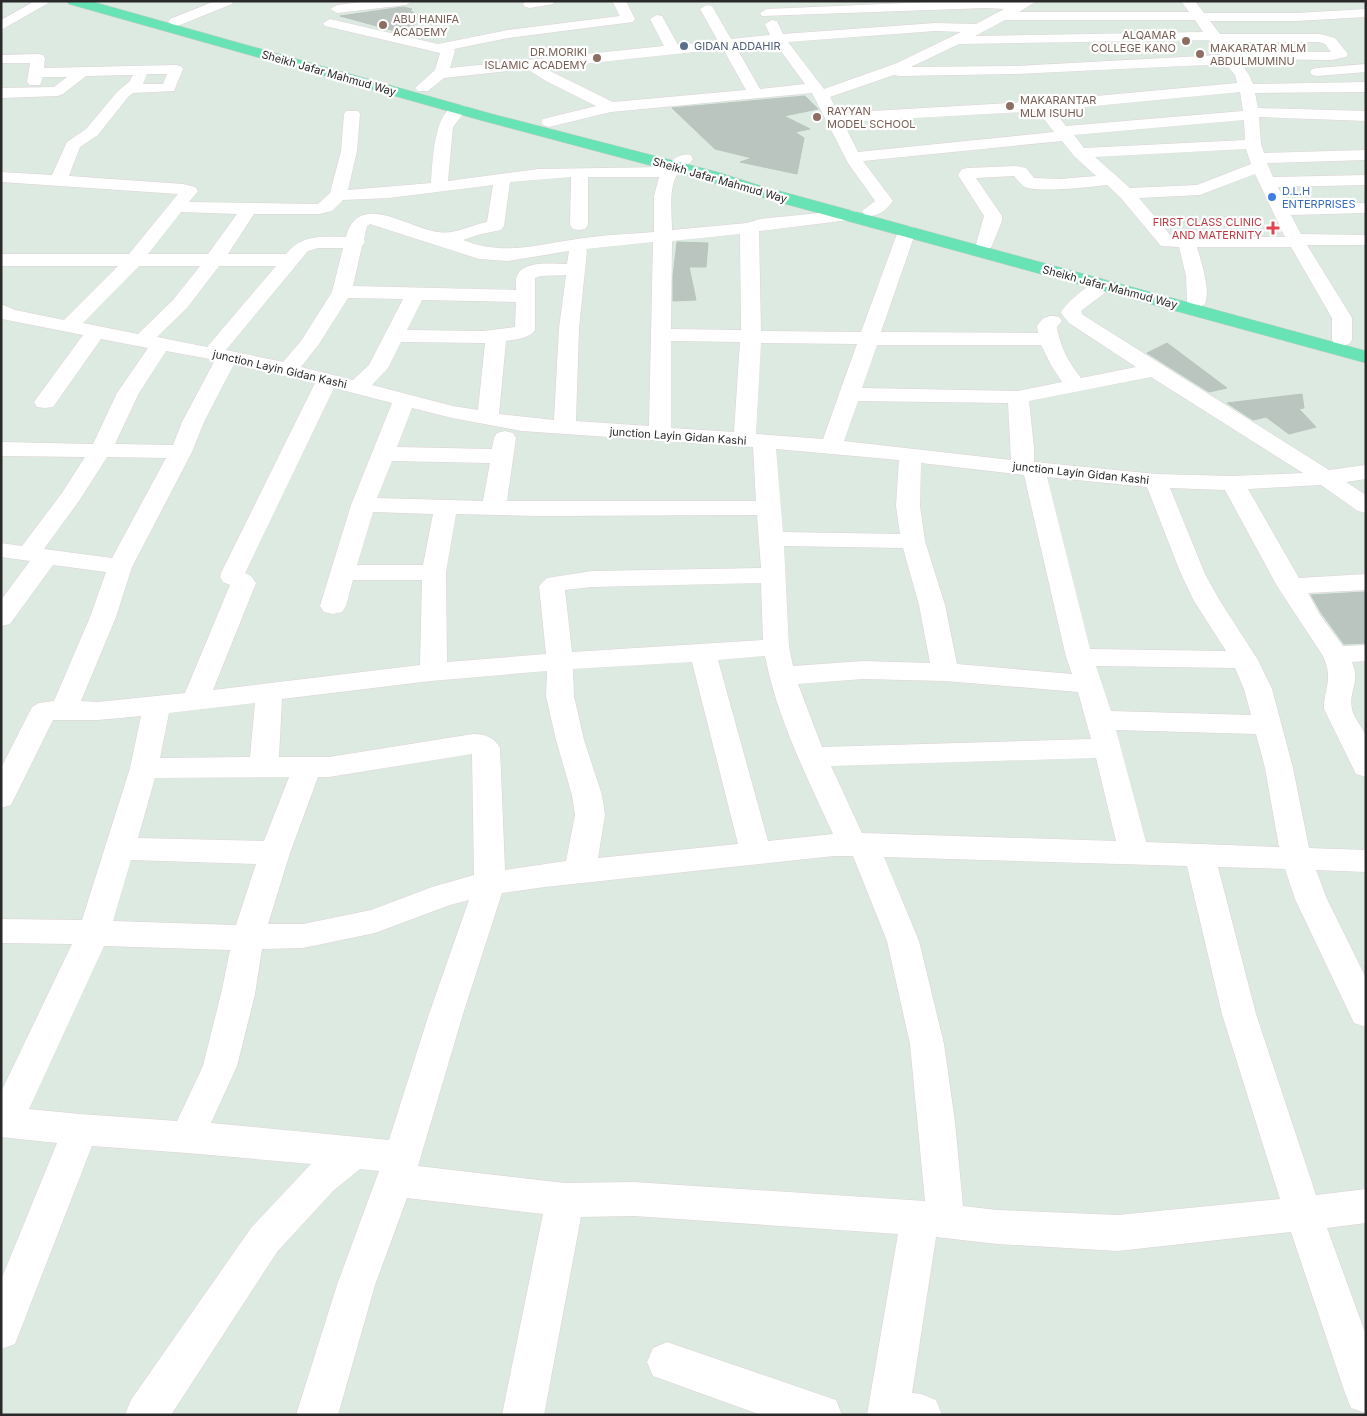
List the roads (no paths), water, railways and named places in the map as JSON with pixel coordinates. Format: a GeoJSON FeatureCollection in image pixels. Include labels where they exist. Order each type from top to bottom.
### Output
{"type":"FeatureCollection","features":[{"type":"Feature","properties":{"kind":"main road","name":"Sheikh Jafar Mahmud Way"},"geometry":{"type":"LineString","coordinates":[[74,1],[459,109],[676,166],[1366,357]]}},
{"type":"Feature","properties":{"kind":"main road","name":"Sheikh Jafar Mahmud Way"},"geometry":{"type":"LineString","coordinates":[[100,1],[548,122],[676,166],[871,211],[985,244],[1366,346]]}},
{"type":"Feature","properties":{"kind":"street"},"geometry":{"type":"LineString","coordinates":[[1,26],[45,1]]}},
{"type":"Feature","properties":{"kind":"street"},"geometry":{"type":"LineString","coordinates":[[175,22],[226,1]]}},
{"type":"Feature","properties":{"kind":"street"},"geometry":{"type":"LineString","coordinates":[[406,1],[339,5],[326,29],[448,51],[440,74],[423,88]]}},
{"type":"Feature","properties":{"kind":"street"},"geometry":{"type":"LineString","coordinates":[[530,4],[548,1]]}},
{"type":"Feature","properties":{"kind":"street"},"geometry":{"type":"LineString","coordinates":[[438,48],[508,34],[624,20],[628,18],[619,1]]}},
{"type":"Feature","properties":{"kind":"street"},"geometry":{"type":"LineString","coordinates":[[1188,1],[1215,37],[1245,84],[1257,156],[1280,210],[1342,318],[1342,340]]}},
{"type":"Feature","properties":{"kind":"street"},"geometry":{"type":"LineString","coordinates":[[871,211],[880,206],[884,201],[853,157],[818,92],[778,38],[765,7],[1025,4]]}},
{"type":"Feature","properties":{"kind":"street"},"geometry":{"type":"LineString","coordinates":[[548,122],[611,107],[755,94],[818,92],[856,86],[889,73],[1025,4]]}},
{"type":"Feature","properties":{"kind":"street"},"geometry":{"type":"LineString","coordinates":[[707,9],[755,94]]}},
{"type":"Feature","properties":{"kind":"street"},"geometry":{"type":"LineString","coordinates":[[1002,16],[1296,17],[1366,13]]}},
{"type":"Feature","properties":{"kind":"street"},"geometry":{"type":"LineString","coordinates":[[658,19],[673,49]]}},
{"type":"Feature","properties":{"kind":"street"},"geometry":{"type":"LineString","coordinates":[[440,74],[778,38],[935,27],[978,28]]}},
{"type":"Feature","properties":{"kind":"street"},"geometry":{"type":"LineString","coordinates":[[889,73],[1014,70],[1228,57],[1332,56],[1340,55],[1341,53],[1330,41],[1320,38],[1215,37],[954,40]]}},
{"type":"Feature","properties":{"kind":"street"},"geometry":{"type":"LineString","coordinates":[[1,59],[38,58],[37,74],[32,93]]}},
{"type":"Feature","properties":{"kind":"street"},"geometry":{"type":"LineString","coordinates":[[530,65],[559,82],[611,107]]}},
{"type":"Feature","properties":{"kind":"street"},"geometry":{"type":"LineString","coordinates":[[1303,72],[1366,68]]}},
{"type":"Feature","properties":{"kind":"street"},"geometry":{"type":"LineString","coordinates":[[59,180],[73,145],[92,132],[123,94],[131,89],[143,69]]}},
{"type":"Feature","properties":{"kind":"street"},"geometry":{"type":"LineString","coordinates":[[37,74],[176,69],[169,88],[131,89]]}},
{"type":"Feature","properties":{"kind":"street"},"geometry":{"type":"LineString","coordinates":[[1,93],[32,93],[62,90],[82,72]]}},
{"type":"Feature","properties":{"kind":"street"},"geometry":{"type":"LineString","coordinates":[[889,73],[895,94],[904,114],[928,149]]}},
{"type":"Feature","properties":{"kind":"street"},"geometry":{"type":"LineString","coordinates":[[1245,84],[1274,74]]}},
{"type":"Feature","properties":{"kind":"street"},"geometry":{"type":"LineString","coordinates":[[832,118],[1042,106],[1245,84],[1366,87]]}},
{"type":"Feature","properties":{"kind":"street"},"geometry":{"type":"LineString","coordinates":[[1042,106],[1080,153],[1126,193],[1167,242],[1366,240]]}},
{"type":"Feature","properties":{"kind":"street"},"geometry":{"type":"LineString","coordinates":[[440,187],[445,127],[459,109]]}},
{"type":"Feature","properties":{"kind":"street"},"geometry":{"type":"LineString","coordinates":[[976,110],[1001,142]]}},
{"type":"Feature","properties":{"kind":"street"},"geometry":{"type":"LineString","coordinates":[[853,157],[1251,113],[1366,116]]}},
{"type":"Feature","properties":{"kind":"street"},"geometry":{"type":"LineString","coordinates":[[177,207],[249,209],[319,209],[326,207],[338,195],[349,150],[352,114]]}},
{"type":"Feature","properties":{"kind":"street"},"geometry":{"type":"LineString","coordinates":[[1080,153],[1257,156],[1366,155]]}},
{"type":"Feature","properties":{"kind":"street"},"geometry":{"type":"LineString","coordinates":[[1126,193],[1200,190],[1257,156]]}},
{"type":"Feature","properties":{"kind":"street"},"geometry":{"type":"LineString","coordinates":[[338,195],[372,195],[539,174],[676,166],[663,196],[660,434]]}},
{"type":"Feature","properties":{"kind":"street"},"geometry":{"type":"LineString","coordinates":[[985,244],[993,216],[966,175],[968,173],[1016,171],[1020,172],[1030,183],[1060,184],[1112,180]]}},
{"type":"Feature","properties":{"kind":"street"},"geometry":{"type":"LineString","coordinates":[[564,428],[570,328],[579,235],[580,173]]}},
{"type":"Feature","properties":{"kind":"street"},"geometry":{"type":"LineString","coordinates":[[1,177],[187,190],[188,193],[135,259],[68,327]]}},
{"type":"Feature","properties":{"kind":"street"},"geometry":{"type":"LineString","coordinates":[[441,238],[463,235],[477,228],[496,226],[502,179]]}},
{"type":"Feature","properties":{"kind":"street"},"geometry":{"type":"LineString","coordinates":[[1268,182],[1366,180]]}},
{"type":"Feature","properties":{"kind":"street"},"geometry":{"type":"LineString","coordinates":[[1280,210],[1366,208]]}},
{"type":"Feature","properties":{"kind":"street"},"geometry":{"type":"LineString","coordinates":[[1,618],[71,496],[100,450],[152,341],[215,259],[249,209]]}},
{"type":"Feature","properties":{"kind":"street"},"geometry":{"type":"LineString","coordinates":[[288,369],[309,344],[342,292],[356,242],[358,225],[362,221],[372,218],[441,238],[479,253],[501,255],[522,254],[579,235],[662,236],[750,228],[760,224],[849,215]]}},
{"type":"Feature","properties":{"kind":"street"},"geometry":{"type":"LineString","coordinates":[[750,228],[751,335],[755,441],[772,539],[776,647],[782,676],[812,757],[858,844],[903,941],[927,1044],[937,1122],[933,1220],[899,1414]]}},
{"type":"Feature","properties":{"kind":"street"},"geometry":{"type":"LineString","coordinates":[[831,446],[870,338],[901,243],[907,231]]}},
{"type":"Feature","properties":{"kind":"street"},"geometry":{"type":"LineString","coordinates":[[64,710],[103,616],[120,567],[181,452],[221,355],[302,247],[309,244],[356,242]]}},
{"type":"Feature","properties":{"kind":"street"},"geometry":{"type":"LineString","coordinates":[[1187,243],[1195,276],[1197,301]]}},
{"type":"Feature","properties":{"kind":"street"},"geometry":{"type":"LineString","coordinates":[[1,260],[292,260]]}},
{"type":"Feature","properties":{"kind":"street"},"geometry":{"type":"LineString","coordinates":[[394,336],[496,336],[521,333],[525,330],[526,276],[531,272],[576,269]]}},
{"type":"Feature","properties":{"kind":"street"},"geometry":{"type":"LineString","coordinates":[[1076,386],[1065,373],[1048,338],[1047,326],[1050,322],[1071,313],[1072,309],[1103,285]]}},
{"type":"Feature","properties":{"kind":"street"},"geometry":{"type":"LineString","coordinates":[[342,292],[527,296]]}},
{"type":"Feature","properties":{"kind":"street"},"geometry":{"type":"LineString","coordinates":[[357,388],[378,368],[416,293]]}},
{"type":"Feature","properties":{"kind":"street","name":"junction Layin Gidan Kashi"},"geometry":{"type":"LineString","coordinates":[[1,310],[9,315],[152,341],[288,369],[452,412],[564,428],[831,446],[1156,480],[1233,483],[1327,478],[1366,472]]}},
{"type":"Feature","properties":{"kind":"street"},"geometry":{"type":"LineString","coordinates":[[1071,313],[1154,370],[1327,478],[1366,506]]}},
{"type":"Feature","properties":{"kind":"street"},"geometry":{"type":"LineString","coordinates":[[45,402],[96,332]]}},
{"type":"Feature","properties":{"kind":"street"},"geometry":{"type":"LineString","coordinates":[[662,335],[972,340],[1048,338]]}},
{"type":"Feature","properties":{"kind":"street"},"geometry":{"type":"LineString","coordinates":[[494,508],[502,456],[498,420],[496,336]]}},
{"type":"Feature","properties":{"kind":"street"},"geometry":{"type":"LineString","coordinates":[[850,394],[1018,397],[1154,370]]}},
{"type":"Feature","properties":{"kind":"street"},"geometry":{"type":"LineString","coordinates":[[195,701],[243,583],[241,580],[234,579],[232,577],[233,574],[328,380]]}},
{"type":"Feature","properties":{"kind":"street"},"geometry":{"type":"LineString","coordinates":[[1018,397],[1023,448],[1028,468],[1079,657],[1089,684],[1106,748],[1116,777],[1134,853]]}},
{"type":"Feature","properties":{"kind":"street"},"geometry":{"type":"LineString","coordinates":[[334,606],[363,505],[404,400]]}},
{"type":"Feature","properties":{"kind":"street"},"geometry":{"type":"LineString","coordinates":[[4,454],[100,450],[181,452]]}},
{"type":"Feature","properties":{"kind":"street"},"geometry":{"type":"LineString","coordinates":[[383,454],[502,456]]}},
{"type":"Feature","properties":{"kind":"street"},"geometry":{"type":"LineString","coordinates":[[910,455],[908,506],[913,541],[932,605],[945,672]]}},
{"type":"Feature","properties":{"kind":"street"},"geometry":{"type":"LineString","coordinates":[[1156,480],[1193,574],[1207,601],[1245,660],[1258,689],[1279,768],[1296,859],[1311,899],[1366,1013]]}},
{"type":"Feature","properties":{"kind":"street"},"geometry":{"type":"LineString","coordinates":[[1233,483],[1290,586],[1336,655],[1342,669],[1343,682],[1338,697],[1338,709],[1366,767]]}},
{"type":"Feature","properties":{"kind":"street"},"geometry":{"type":"LineString","coordinates":[[363,505],[494,508],[768,508]]}},
{"type":"Feature","properties":{"kind":"street"},"geometry":{"type":"LineString","coordinates":[[431,672],[434,660],[434,572],[446,507]]}},
{"type":"Feature","properties":{"kind":"street"},"geometry":{"type":"LineString","coordinates":[[772,539],[913,541]]}},
{"type":"Feature","properties":{"kind":"street"},"geometry":{"type":"LineString","coordinates":[[1,550],[120,567]]}},
{"type":"Feature","properties":{"kind":"street"},"geometry":{"type":"LineString","coordinates":[[343,573],[434,572]]}},
{"type":"Feature","properties":{"kind":"street"},"geometry":{"type":"LineString","coordinates":[[580,871],[590,815],[587,795],[570,740],[560,696],[560,661],[552,586],[556,583],[592,579],[773,575]]}},
{"type":"Feature","properties":{"kind":"street"},"geometry":{"type":"LineString","coordinates":[[1290,586],[1366,582]]}},
{"type":"Feature","properties":{"kind":"street"},"geometry":{"type":"LineString","coordinates":[[1,798],[42,714],[49,710],[98,711],[269,693],[431,672],[560,661],[776,647]]}},
{"type":"Feature","properties":{"kind":"street"},"geometry":{"type":"LineString","coordinates":[[703,653],[756,853]]}},
{"type":"Feature","properties":{"kind":"street"},"geometry":{"type":"LineString","coordinates":[[1336,655],[1366,653]]}},
{"type":"Feature","properties":{"kind":"street"},"geometry":{"type":"LineString","coordinates":[[1079,657],[1245,660]]}},
{"type":"Feature","properties":{"kind":"street"},"geometry":{"type":"LineString","coordinates":[[782,676],[863,670],[945,672],[1089,684]]}},
{"type":"Feature","properties":{"kind":"street"},"geometry":{"type":"LineString","coordinates":[[264,767],[269,693]]}},
{"type":"Feature","properties":{"kind":"street"},"geometry":{"type":"LineString","coordinates":[[157,705],[144,768],[94,932],[3,1121],[80,1130],[187,1137],[354,1152],[399,1168],[565,1200],[634,1199],[933,1220],[997,1228],[1118,1233],[1366,1206]]}},
{"type":"Feature","properties":{"kind":"street"},"geometry":{"type":"LineString","coordinates":[[1098,720],[1268,725]]}},
{"type":"Feature","properties":{"kind":"street"},"geometry":{"type":"LineString","coordinates":[[144,768],[329,767],[472,744],[480,744],[486,748],[490,884],[446,1014],[399,1168],[356,1285],[317,1415]]}},
{"type":"Feature","properties":{"kind":"street"},"geometry":{"type":"LineString","coordinates":[[812,757],[1106,748]]}},
{"type":"Feature","properties":{"kind":"street"},"geometry":{"type":"LineString","coordinates":[[187,1137],[220,1066],[238,994],[248,937],[275,853],[307,767]]}},
{"type":"Feature","properties":{"kind":"street"},"geometry":{"type":"LineString","coordinates":[[1,930],[94,932],[210,938],[303,936],[376,921],[443,895],[490,884],[580,871],[858,844],[1366,861]]}},
{"type":"Feature","properties":{"kind":"street"},"geometry":{"type":"LineString","coordinates":[[120,848],[275,853]]}},
{"type":"Feature","properties":{"kind":"street"},"geometry":{"type":"LineString","coordinates":[[1200,856],[1239,1014],[1303,1213],[1366,1393]]}},
{"type":"Feature","properties":{"kind":"street"},"geometry":{"type":"LineString","coordinates":[[1,1330],[80,1130]]}},
{"type":"Feature","properties":{"kind":"street"},"geometry":{"type":"LineString","coordinates":[[146,1415],[264,1240],[320,1179],[354,1152]]}},
{"type":"Feature","properties":{"kind":"street"},"geometry":{"type":"LineString","coordinates":[[523,1415],[565,1200]]}},
{"type":"Feature","properties":{"kind":"street"},"geometry":{"type":"LineString","coordinates":[[667,1362],[821,1415]]}},
{"type":"Feature","properties":{"kind":"place","name":"ABU HANIFA ACADEMY"},"geometry":{"type":"Point","coordinates":[383,25]}},
{"type":"Feature","properties":{"kind":"place","name":"ALQAMAR COLLEGE KANO"},"geometry":{"type":"Point","coordinates":[1186,41]}},
{"type":"Feature","properties":{"kind":"place","name":"GIDAN ADDAHIR"},"geometry":{"type":"Point","coordinates":[684,46]}},
{"type":"Feature","properties":{"kind":"place","name":"MAKARATAR MLM ABDULMUMINU"},"geometry":{"type":"Point","coordinates":[1200,54]}},
{"type":"Feature","properties":{"kind":"place","name":"DR.MORIKI ISLAMIC ACADEMY"},"geometry":{"type":"Point","coordinates":[597,58]}},
{"type":"Feature","properties":{"kind":"place","name":"MAKARANTAR MLM ISUHU"},"geometry":{"type":"Point","coordinates":[1010,106]}},
{"type":"Feature","properties":{"kind":"place","name":"RAYYAN MODEL SCHOOL"},"geometry":{"type":"Point","coordinates":[817,117]}},
{"type":"Feature","properties":{"kind":"place","name":"D.L.H ENTERPRISES"},"geometry":{"type":"Point","coordinates":[1272,197]}},
{"type":"Feature","properties":{"kind":"place","name":"FIRST CLASS CLINIC AND MATERNITY"},"geometry":{"type":"Point","coordinates":[1273,228]}}]}
